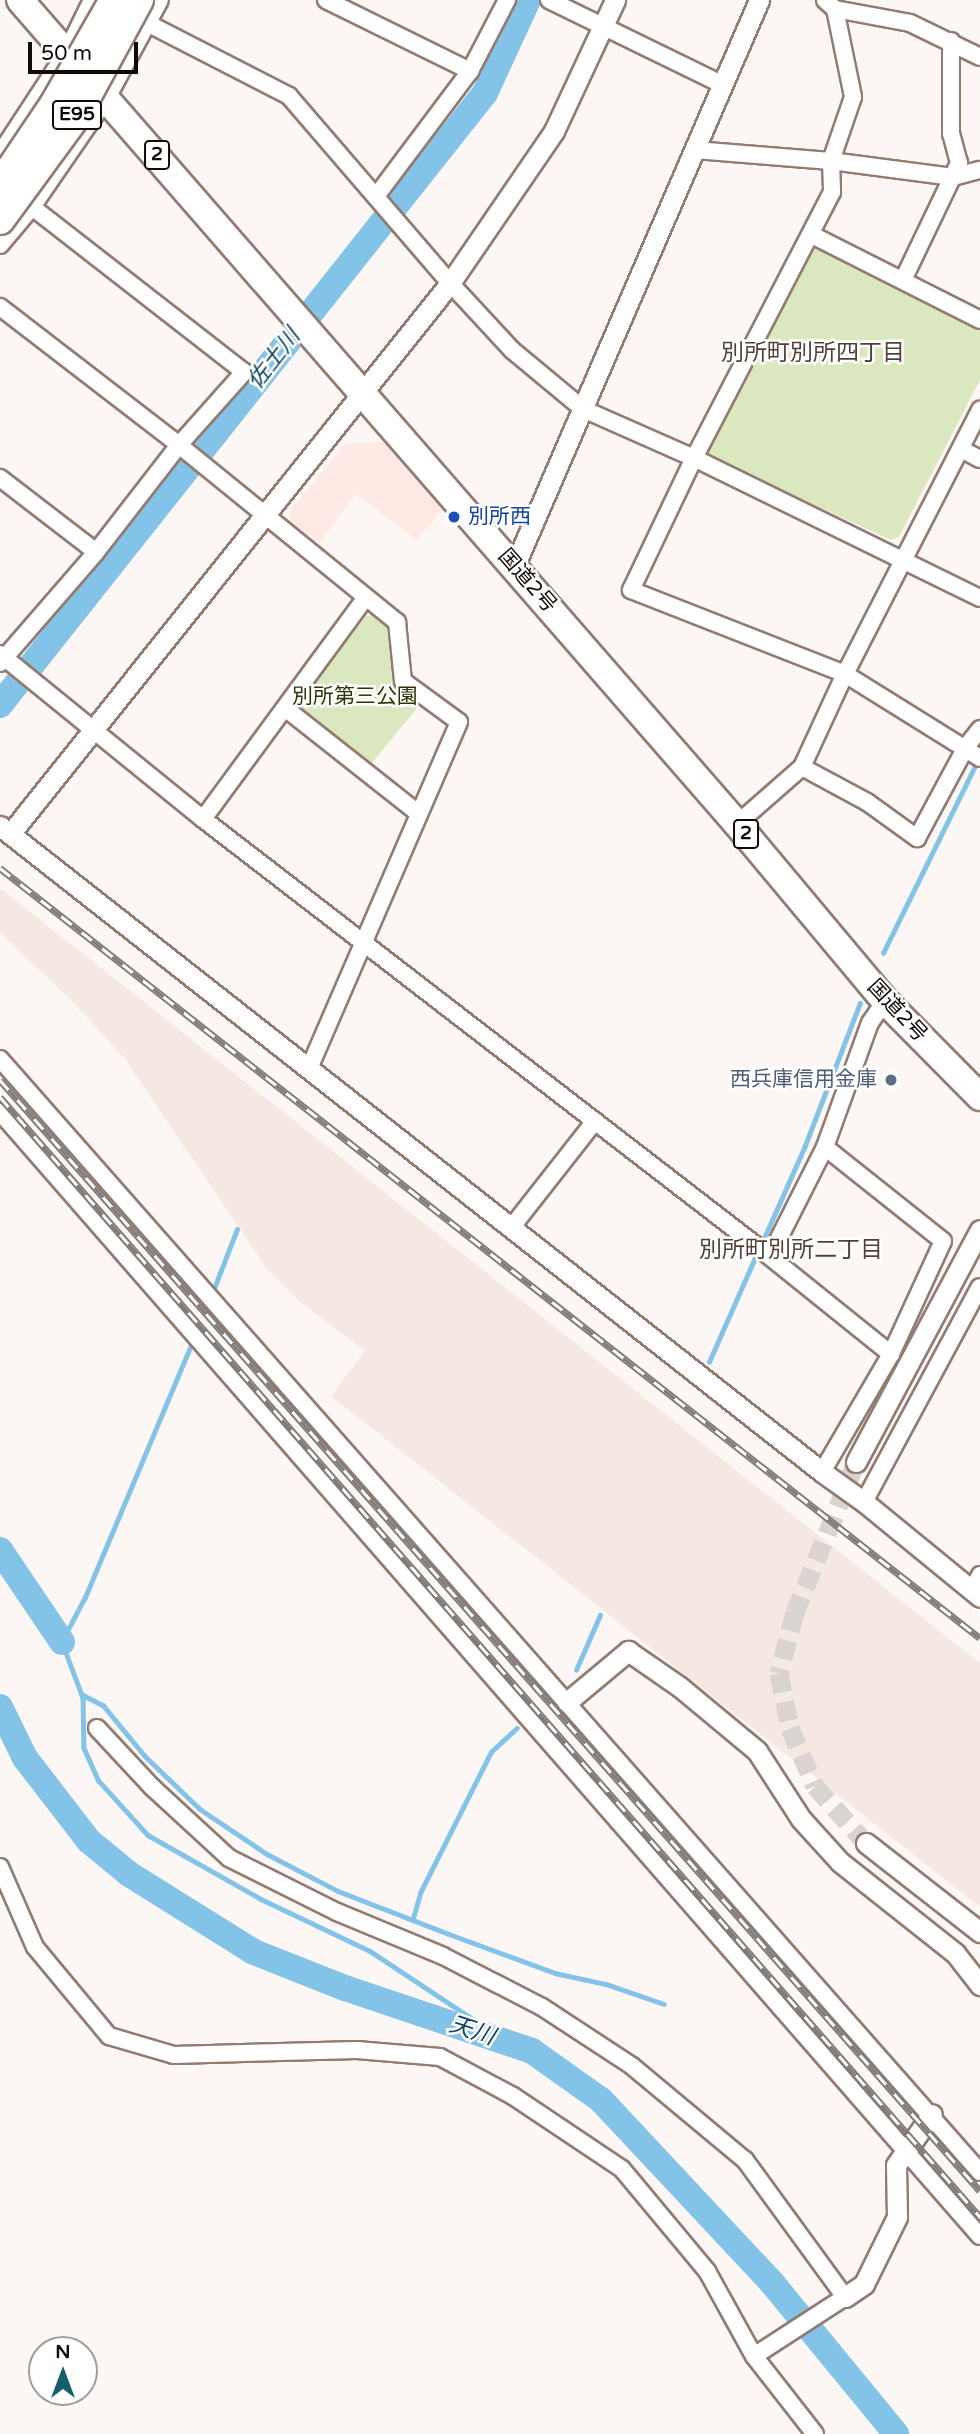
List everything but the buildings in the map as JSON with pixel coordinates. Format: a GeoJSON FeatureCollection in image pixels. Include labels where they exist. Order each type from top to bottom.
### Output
{"type":"FeatureCollection","features":[{"type":"Feature","properties":{"kind":"highway","name":"国道2号"},"geometry":{"type":"LineString","coordinates":[[20,0],[737,824],[885,1000],[980,1097]]}},
{"type":"Feature","properties":{"kind":"highway","name":"E95"},"geometry":{"type":"LineString","coordinates":[[0,185],[55,103],[114,0]]}},
{"type":"Feature","properties":{"kind":"highway","name":"E95"},"geometry":{"type":"LineString","coordinates":[[0,220],[76,116],[144,12]]}},
{"type":"Feature","properties":{"kind":"street"},"geometry":{"type":"LineString","coordinates":[[0,154],[66,53],[92,0]]}},
{"type":"Feature","properties":{"kind":"street"},"geometry":{"type":"LineString","coordinates":[[0,245],[32,207],[107,98],[144,12],[160,0]]}},
{"type":"Feature","properties":{"kind":"street"},"geometry":{"type":"LineString","coordinates":[[326,0],[470,71]]}},
{"type":"Feature","properties":{"kind":"street"},"geometry":{"type":"LineString","coordinates":[[384,204],[470,71],[507,0]]}},
{"type":"Feature","properties":{"kind":"street"},"geometry":{"type":"LineString","coordinates":[[549,0],[723,85]]}},
{"type":"Feature","properties":{"kind":"street"},"geometry":{"type":"LineString","coordinates":[[615,0],[554,131],[450,283],[262,515],[94,730],[5,830],[822,1472],[977,1588]]}},
{"type":"Feature","properties":{"kind":"street"},"geometry":{"type":"LineString","coordinates":[[514,567],[759,0]]}},
{"type":"Feature","properties":{"kind":"street"},"geometry":{"type":"LineString","coordinates":[[980,57],[910,23],[830,5],[853,97],[831,161],[832,192],[694,458],[631,590],[845,674],[980,758]]}},
{"type":"Feature","properties":{"kind":"street"},"geometry":{"type":"LineString","coordinates":[[144,12],[289,96],[450,283],[512,350],[583,409],[694,458],[980,597]]}},
{"type":"Feature","properties":{"kind":"street"},"geometry":{"type":"LineString","coordinates":[[903,280],[959,163],[951,134],[951,41]]}},
{"type":"Feature","properties":{"kind":"street"},"geometry":{"type":"LineString","coordinates":[[695,150],[831,161],[953,177],[980,170]]}},
{"type":"Feature","properties":{"kind":"street"},"geometry":{"type":"LineString","coordinates":[[32,207],[244,372],[184,449],[1,658],[24,673],[203,819],[763,1250],[891,1354]]}},
{"type":"Feature","properties":{"kind":"street"},"geometry":{"type":"LineString","coordinates":[[812,235],[980,320]]}},
{"type":"Feature","properties":{"kind":"street"},"geometry":{"type":"LineString","coordinates":[[0,307],[184,449],[397,622],[404,681],[459,722],[418,813],[366,944],[309,1069]]}},
{"type":"Feature","properties":{"kind":"street"},"geometry":{"type":"LineString","coordinates":[[737,824],[802,767],[845,674],[980,410]]}},
{"type":"Feature","properties":{"kind":"street"},"geometry":{"type":"LineString","coordinates":[[961,449],[980,460]]}},
{"type":"Feature","properties":{"kind":"street"},"geometry":{"type":"LineString","coordinates":[[0,478],[96,552]]}},
{"type":"Feature","properties":{"kind":"street"},"geometry":{"type":"LineString","coordinates":[[203,819],[366,597]]}},
{"type":"Feature","properties":{"kind":"street"},"geometry":{"type":"LineString","coordinates":[[285,708],[418,813]]}},
{"type":"Feature","properties":{"kind":"street"},"geometry":{"type":"LineString","coordinates":[[802,767],[867,802],[917,838],[966,747],[980,729]]}},
{"type":"Feature","properties":{"kind":"street"},"geometry":{"type":"LineString","coordinates":[[763,1250],[825,1147],[870,1023],[885,1000]]}},
{"type":"Feature","properties":{"kind":"street"},"geometry":{"type":"LineString","coordinates":[[0,1059],[218,1302],[566,1702],[932,2114],[980,2172]]}},
{"type":"Feature","properties":{"kind":"street"},"geometry":{"type":"LineString","coordinates":[[0,1112],[980,2236]]}},
{"type":"Feature","properties":{"kind":"street"},"geometry":{"type":"LineString","coordinates":[[511,1228],[595,1121]]}},
{"type":"Feature","properties":{"kind":"street"},"geometry":{"type":"LineString","coordinates":[[822,1472],[891,1354],[943,1241],[825,1147]]}},
{"type":"Feature","properties":{"kind":"street"},"geometry":{"type":"LineString","coordinates":[[856,1462],[980,1230]]}},
{"type":"Feature","properties":{"kind":"street"},"geometry":{"type":"LineString","coordinates":[[864,1502],[980,1286]]}},
{"type":"Feature","properties":{"kind":"street"},"geometry":{"type":"LineString","coordinates":[[566,1702],[628,1651],[680,1687],[758,1751],[801,1819],[840,1863],[955,1953],[980,1984]]}},
{"type":"Feature","properties":{"kind":"street"},"geometry":{"type":"LineString","coordinates":[[97,1728],[152,1787],[229,1858],[337,1912],[443,1956],[542,2007],[632,2066],[745,2160],[839,2301]]}},
{"type":"Feature","properties":{"kind":"street"},"geometry":{"type":"LineString","coordinates":[[866,1843],[980,1932]]}},
{"type":"Feature","properties":{"kind":"street"},"geometry":{"type":"LineString","coordinates":[[0,1867],[35,1947],[109,2036],[174,2055],[357,2050],[440,2057],[513,2096],[622,2169],[707,2271],[815,2434]]}},
{"type":"Feature","properties":{"kind":"street"},"geometry":{"type":"LineString","coordinates":[[760,2353],[864,2284],[897,2217],[896,2165],[904,2149],[932,2114]]}},
{"type":"Feature","properties":{"kind":"shaded area"},"geometry":{"type":"Polygon","coordinates":[[[384,442],[444,509],[416,540],[356,494],[320,543],[291,522],[289,512],[345,444],[384,442]]]}},
{"type":"Feature","properties":{"kind":"shaded area"},"geometry":{"type":"Polygon","coordinates":[[[0,888],[980,1663],[980,1907],[331,1396],[365,1351],[300,1302],[268,1270],[124,1058],[72,1001],[0,933],[0,888]]]}},
{"type":"Feature","properties":{"kind":"green space"},"geometry":{"type":"Polygon","coordinates":[[[823,244],[980,326],[980,380],[899,537],[891,540],[710,457],[707,447],[812,247],[823,244]]]}},
{"type":"Feature","properties":{"kind":"green space","name":"別所第三公園"},"geometry":{"type":"Polygon","coordinates":[[[376,614],[389,628],[394,683],[422,702],[371,764],[302,709],[300,701],[366,616],[376,614]]]}},
{"type":"Feature","properties":{"kind":"waterway","name":"佐土川"},"geometry":{"type":"LineString","coordinates":[[0,705],[485,93],[528,0]]}},
{"type":"Feature","properties":{"kind":"waterway"},"geometry":{"type":"LineString","coordinates":[[883,953],[978,760]]}},
{"type":"Feature","properties":{"kind":"waterway"},"geometry":{"type":"LineString","coordinates":[[761,1245],[804,1148],[860,1003]]}},
{"type":"Feature","properties":{"kind":"waterway"},"geometry":{"type":"LineString","coordinates":[[213,1291],[237,1229]]}},
{"type":"Feature","properties":{"kind":"waterway"},"geometry":{"type":"LineString","coordinates":[[709,1362],[757,1253]]}},
{"type":"Feature","properties":{"kind":"waterway"},"geometry":{"type":"LineString","coordinates":[[192,1344],[85,1598],[62,1642],[83,1698],[84,1748],[99,1781],[148,1835],[261,1899],[370,1951],[509,2043]]}},
{"type":"Feature","properties":{"kind":"waterway","name":"佐土川"},"geometry":{"type":"LineString","coordinates":[[0,1550],[62,1642]]}},
{"type":"Feature","properties":{"kind":"waterway"},"geometry":{"type":"LineString","coordinates":[[576,1670],[600,1615]]}},
{"type":"Feature","properties":{"kind":"waterway"},"geometry":{"type":"LineString","coordinates":[[83,1695],[103,1705],[145,1756],[200,1809],[267,1854],[338,1891],[441,1931],[555,1973],[606,1984],[664,2004]]}},
{"type":"Feature","properties":{"kind":"waterway","name":"天川"},"geometry":{"type":"LineString","coordinates":[[0,1707],[25,1758],[89,1841],[129,1874],[254,1952],[345,1988],[532,2051],[601,2100],[773,2284],[896,2434]]}},
{"type":"Feature","properties":{"kind":"waterway"},"geometry":{"type":"LineString","coordinates":[[413,1918],[420,1893],[491,1752],[517,1728]]}},
{"type":"Feature","properties":{"kind":"tunnel"},"geometry":{"type":"LineString","coordinates":[[856,1462],[795,1612],[779,1673],[790,1728],[815,1786],[866,1843]]}},
{"type":"Feature","properties":{"kind":"railway"},"geometry":{"type":"LineString","coordinates":[[0,868],[980,1638]]}},
{"type":"Feature","properties":{"kind":"railway"},"geometry":{"type":"LineString","coordinates":[[0,1080],[980,2191]]}},
{"type":"Feature","properties":{"kind":"railway"},"geometry":{"type":"LineString","coordinates":[[0,1097],[980,2217]]}},
{"type":"Feature","properties":{"kind":"place","name":"別所西"},"geometry":{"type":"Point","coordinates":[454,517]}},
{"type":"Feature","properties":{"kind":"place","name":"西兵庫信用金庫"},"geometry":{"type":"Point","coordinates":[891,1080]}},
{"type":"Feature","properties":{"kind":"district","name":"別所町別所四丁目"},"geometry":{"type":"Point","coordinates":[813,353]}},
{"type":"Feature","properties":{"kind":"district","name":"別所町別所二丁目"},"geometry":{"type":"Point","coordinates":[791,1250]}}]}
